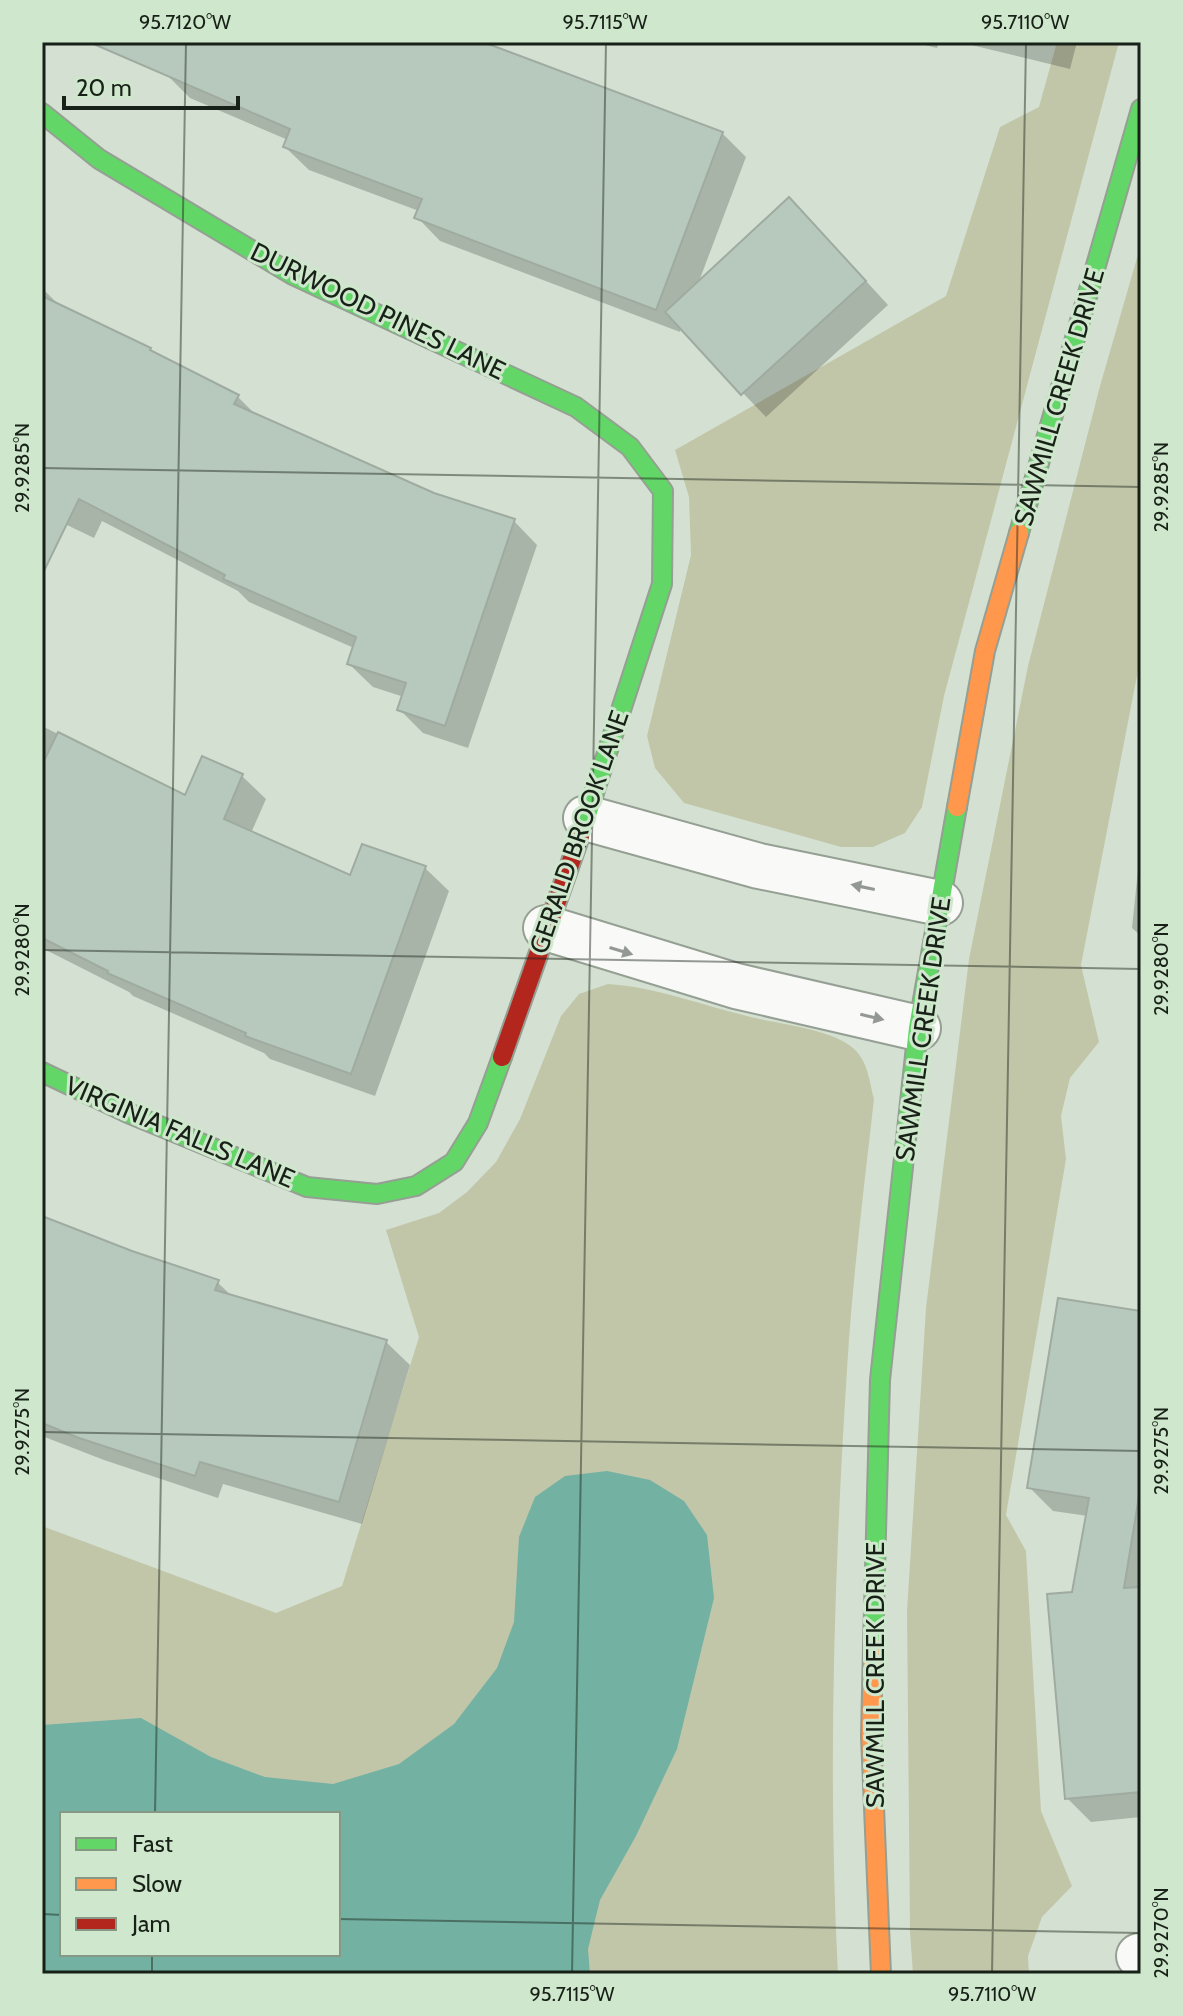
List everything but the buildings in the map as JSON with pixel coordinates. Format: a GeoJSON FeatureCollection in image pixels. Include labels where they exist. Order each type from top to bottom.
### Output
{"type":"FeatureCollection","features":[{"type":"Feature","properties":{"kind":"street","name":"SAWMILL CREEK DRIVE"},"geometry":{"type":"LineString","coordinates":[[881,1974],[871,1736],[880,1380],[918,1028],[985,651],[1141,109]]}},
{"type":"Feature","properties":{"kind":"street","name":"DURWOOD PINES LANE"},"geometry":{"type":"LineString","coordinates":[[42,113],[99,159],[293,275],[576,407],[630,447],[663,491]]}},
{"type":"Feature","properties":{"kind":"street","name":"GERALD BROOK LANE"},"geometry":{"type":"LineString","coordinates":[[454,1162],[478,1123],[586,818],[662,584],[663,491]]}},
{"type":"Feature","properties":{"kind":"street"},"geometry":{"type":"LineString","coordinates":[[586,818],[759,866],[940,903]]}},
{"type":"Feature","properties":{"kind":"street"},"geometry":{"type":"LineString","coordinates":[[546,928],[736,986],[918,1028]]}},
{"type":"Feature","properties":{"kind":"street","name":"VIRGINIA FALLS LANE"},"geometry":{"type":"LineString","coordinates":[[42,1072],[128,1113],[307,1187],[377,1194],[416,1186],[454,1162]]}},
{"type":"Feature","properties":{"kind":"green space"},"geometry":{"type":"Polygon","coordinates":[[[1057,42],[1119,42],[944,696],[922,807],[905,833],[873,847],[841,847],[684,803],[655,768],[647,736],[691,555],[689,497],[675,450],[946,296],[1000,127],[1039,107],[1057,42]]]}},
{"type":"Feature","properties":{"kind":"green space"},"geometry":{"type":"Polygon","coordinates":[[[1141,244],[1141,655],[1081,965],[1099,1042],[1070,1078],[1061,1116],[1066,1159],[1006,1515],[1026,1551],[1041,1811],[1072,1886],[1042,1917],[1028,1956],[1029,1974],[913,1974],[907,1611],[926,1308],[969,959],[1028,666],[1100,386],[1141,244]]]}},
{"type":"Feature","properties":{"kind":"green space"},"geometry":{"type":"Polygon","coordinates":[[[608,984],[661,993],[831,1036],[853,1048],[862,1059],[869,1078],[874,1099],[849,1339],[836,1577],[833,1815],[838,1974],[42,1974],[42,1526],[276,1613],[342,1586],[419,1337],[386,1230],[439,1213],[467,1192],[496,1162],[520,1119],[561,1016],[579,994],[608,984]]]}},
{"type":"Feature","properties":{"kind":"water"},"geometry":{"type":"Polygon","coordinates":[[[607,1471],[650,1480],[684,1501],[707,1535],[714,1598],[677,1749],[636,1836],[600,1900],[588,1949],[590,1974],[42,1974],[42,1725],[141,1718],[211,1757],[265,1777],[333,1784],[399,1764],[454,1724],[497,1668],[514,1622],[519,1537],[535,1497],[565,1476],[607,1471]]]}},
{"type":"Feature","properties":{"kind":"traffic: fast"},"geometry":{"type":"LineString","coordinates":[[1019,533],[1141,109]]}},
{"type":"Feature","properties":{"kind":"traffic: fast"},"geometry":{"type":"LineString","coordinates":[[42,113],[99,159],[293,275],[576,407],[630,447],[663,491],[662,584],[580,836]]}},
{"type":"Feature","properties":{"kind":"traffic: fast"},"geometry":{"type":"LineString","coordinates":[[873,1647],[880,1380],[918,1028],[957,807]]}},
{"type":"Feature","properties":{"kind":"traffic: fast"},"geometry":{"type":"LineString","coordinates":[[42,1072],[128,1113],[307,1187],[377,1194],[416,1186],[454,1162],[478,1123],[502,1057]]}},
{"type":"Feature","properties":{"kind":"traffic: slow"},"geometry":{"type":"LineString","coordinates":[[957,807],[985,651],[1019,533]]}},
{"type":"Feature","properties":{"kind":"traffic: slow"},"geometry":{"type":"LineString","coordinates":[[873,1647],[871,1736],[881,1974]]}},
{"type":"Feature","properties":{"kind":"traffic: jam"},"geometry":{"type":"LineString","coordinates":[[502,1057],[580,836]]}}]}
